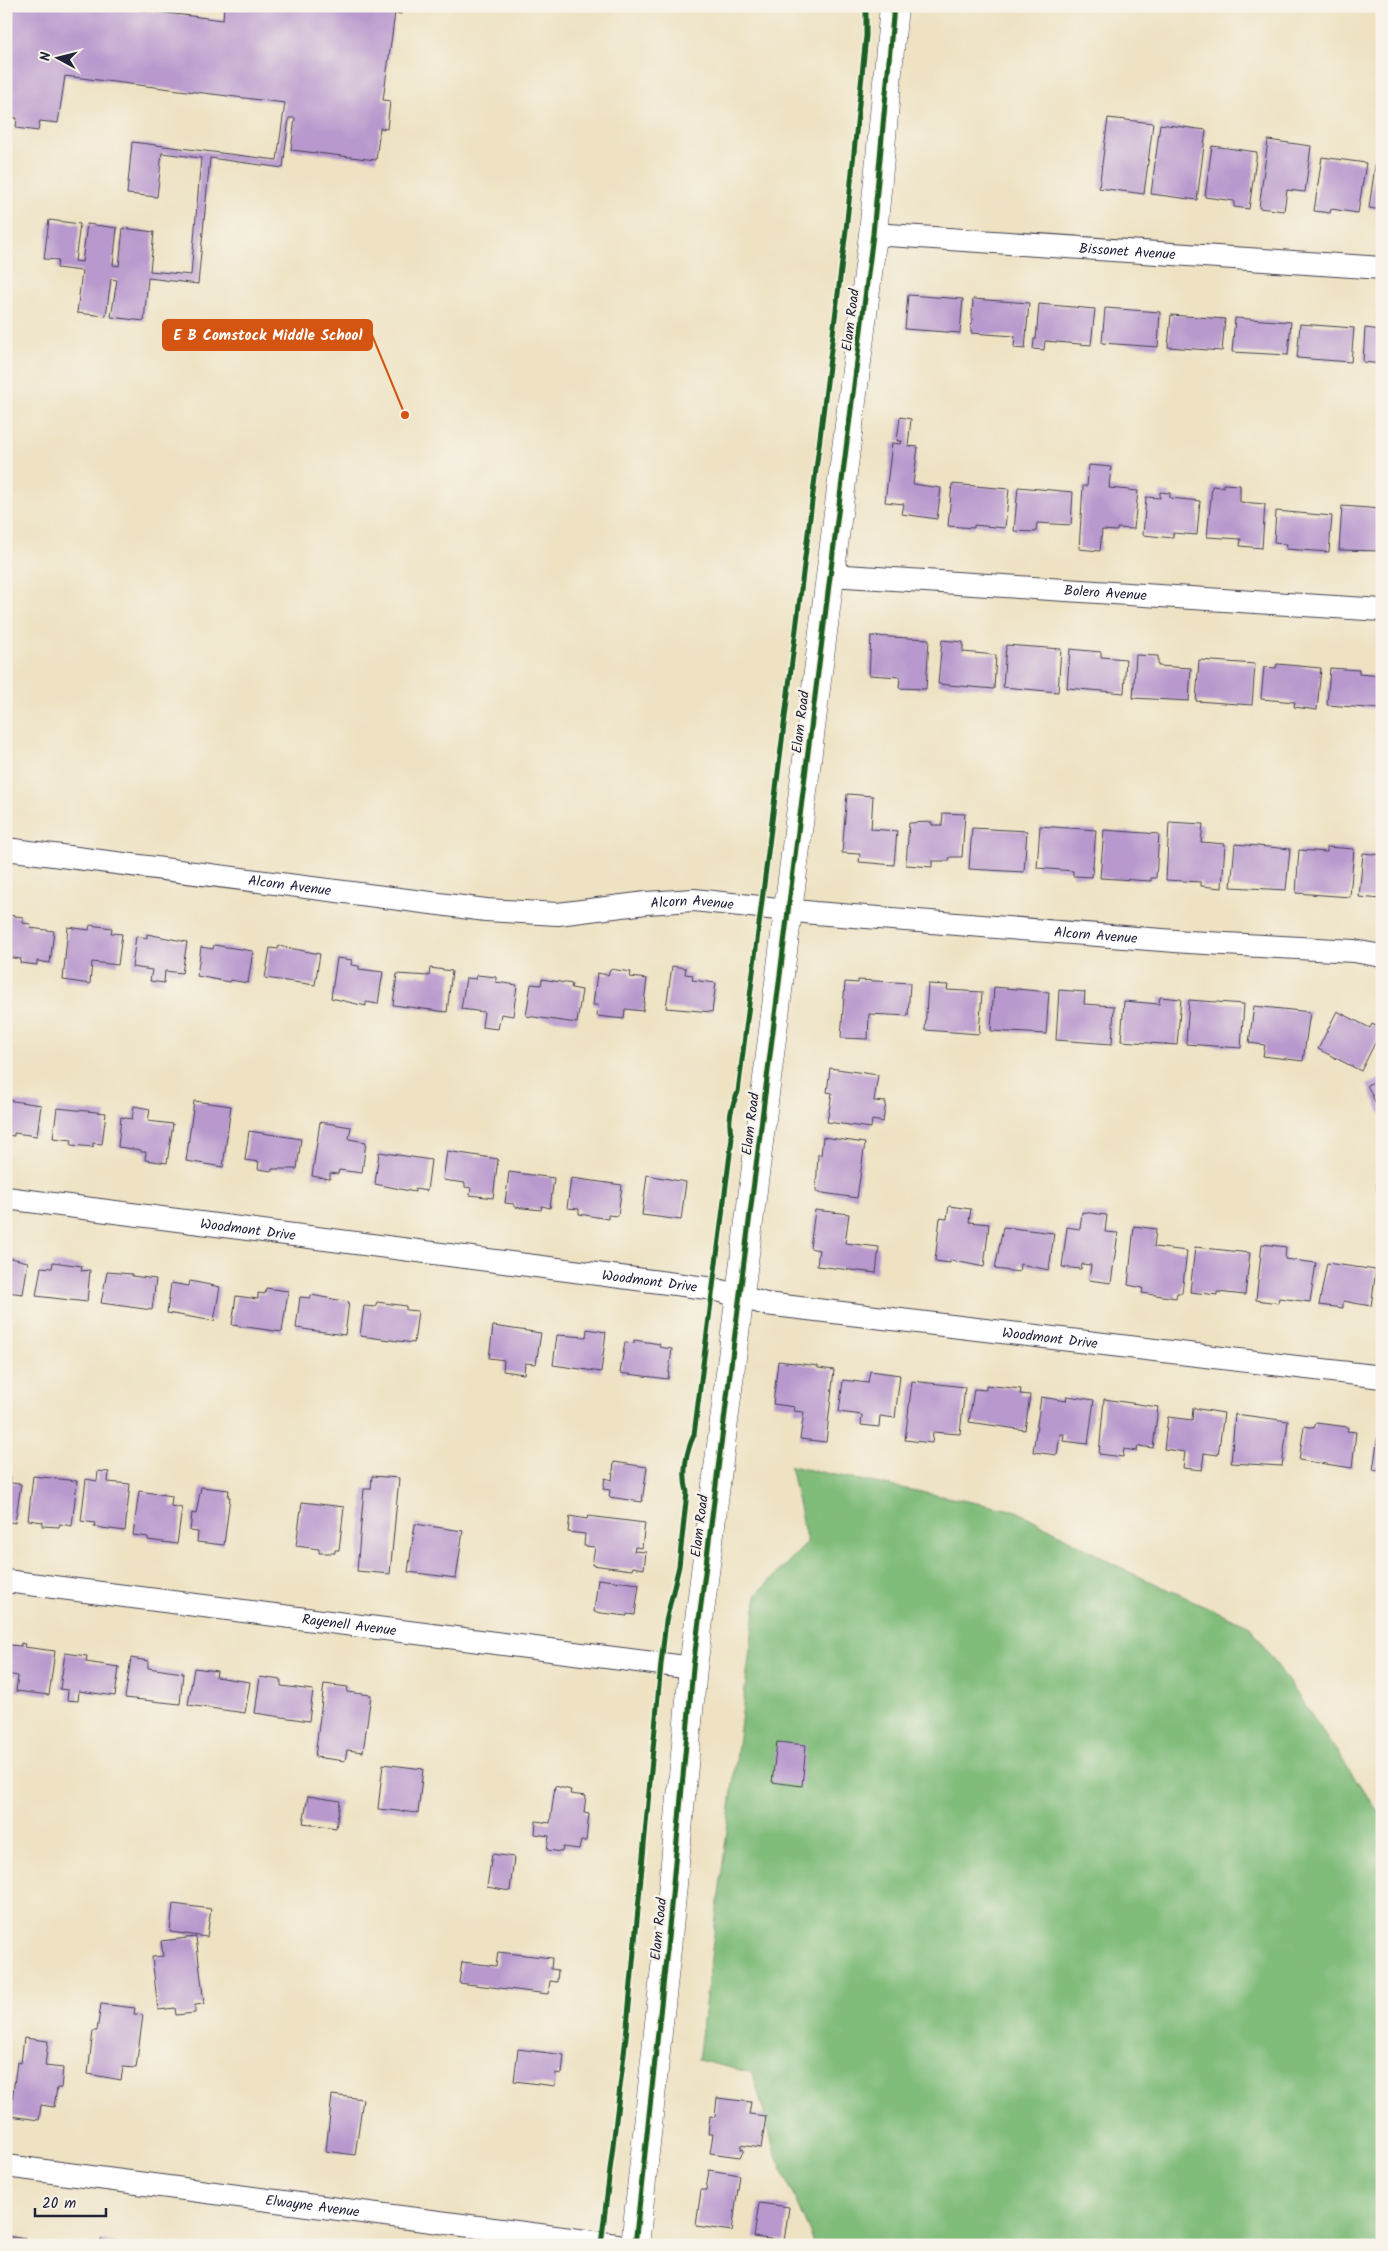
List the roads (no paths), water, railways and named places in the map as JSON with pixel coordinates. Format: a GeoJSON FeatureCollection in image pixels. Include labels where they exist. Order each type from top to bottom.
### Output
{"type":"FeatureCollection","features":[{"type":"Feature","properties":{"kind":"street","name":"Elam Road"},"geometry":{"type":"LineString","coordinates":[[635,2245],[667,1949],[694,1668],[873,234],[894,6]]}},
{"type":"Feature","properties":{"kind":"street","name":"Bissonet Avenue"},"geometry":{"type":"LineString","coordinates":[[873,234],[1382,268]]}},
{"type":"Feature","properties":{"kind":"street","name":"Bolero Avenue"},"geometry":{"type":"LineString","coordinates":[[830,575],[1382,610]]}},
{"type":"Feature","properties":{"kind":"street","name":"Alcorn Avenue"},"geometry":{"type":"LineString","coordinates":[[6,849],[486,910],[558,914],[646,903],[694,900],[788,910],[1188,942],[1354,951],[1382,956]]}},
{"type":"Feature","properties":{"kind":"street","name":"Woodmont Drive"},"geometry":{"type":"LineString","coordinates":[[6,1198],[714,1289],[766,1304],[1382,1377]]}},
{"type":"Feature","properties":{"kind":"street","name":"Rayenell Avenue"},"geometry":{"type":"LineString","coordinates":[[6,1581],[694,1668]]}},
{"type":"Feature","properties":{"kind":"street","name":"Elwayne Avenue"},"geometry":{"type":"LineString","coordinates":[[6,2166],[617,2245]]}},
{"type":"Feature","properties":{"kind":"place","name":"E B Comstock Middle School"},"geometry":{"type":"Point","coordinates":[405,415]}}]}
